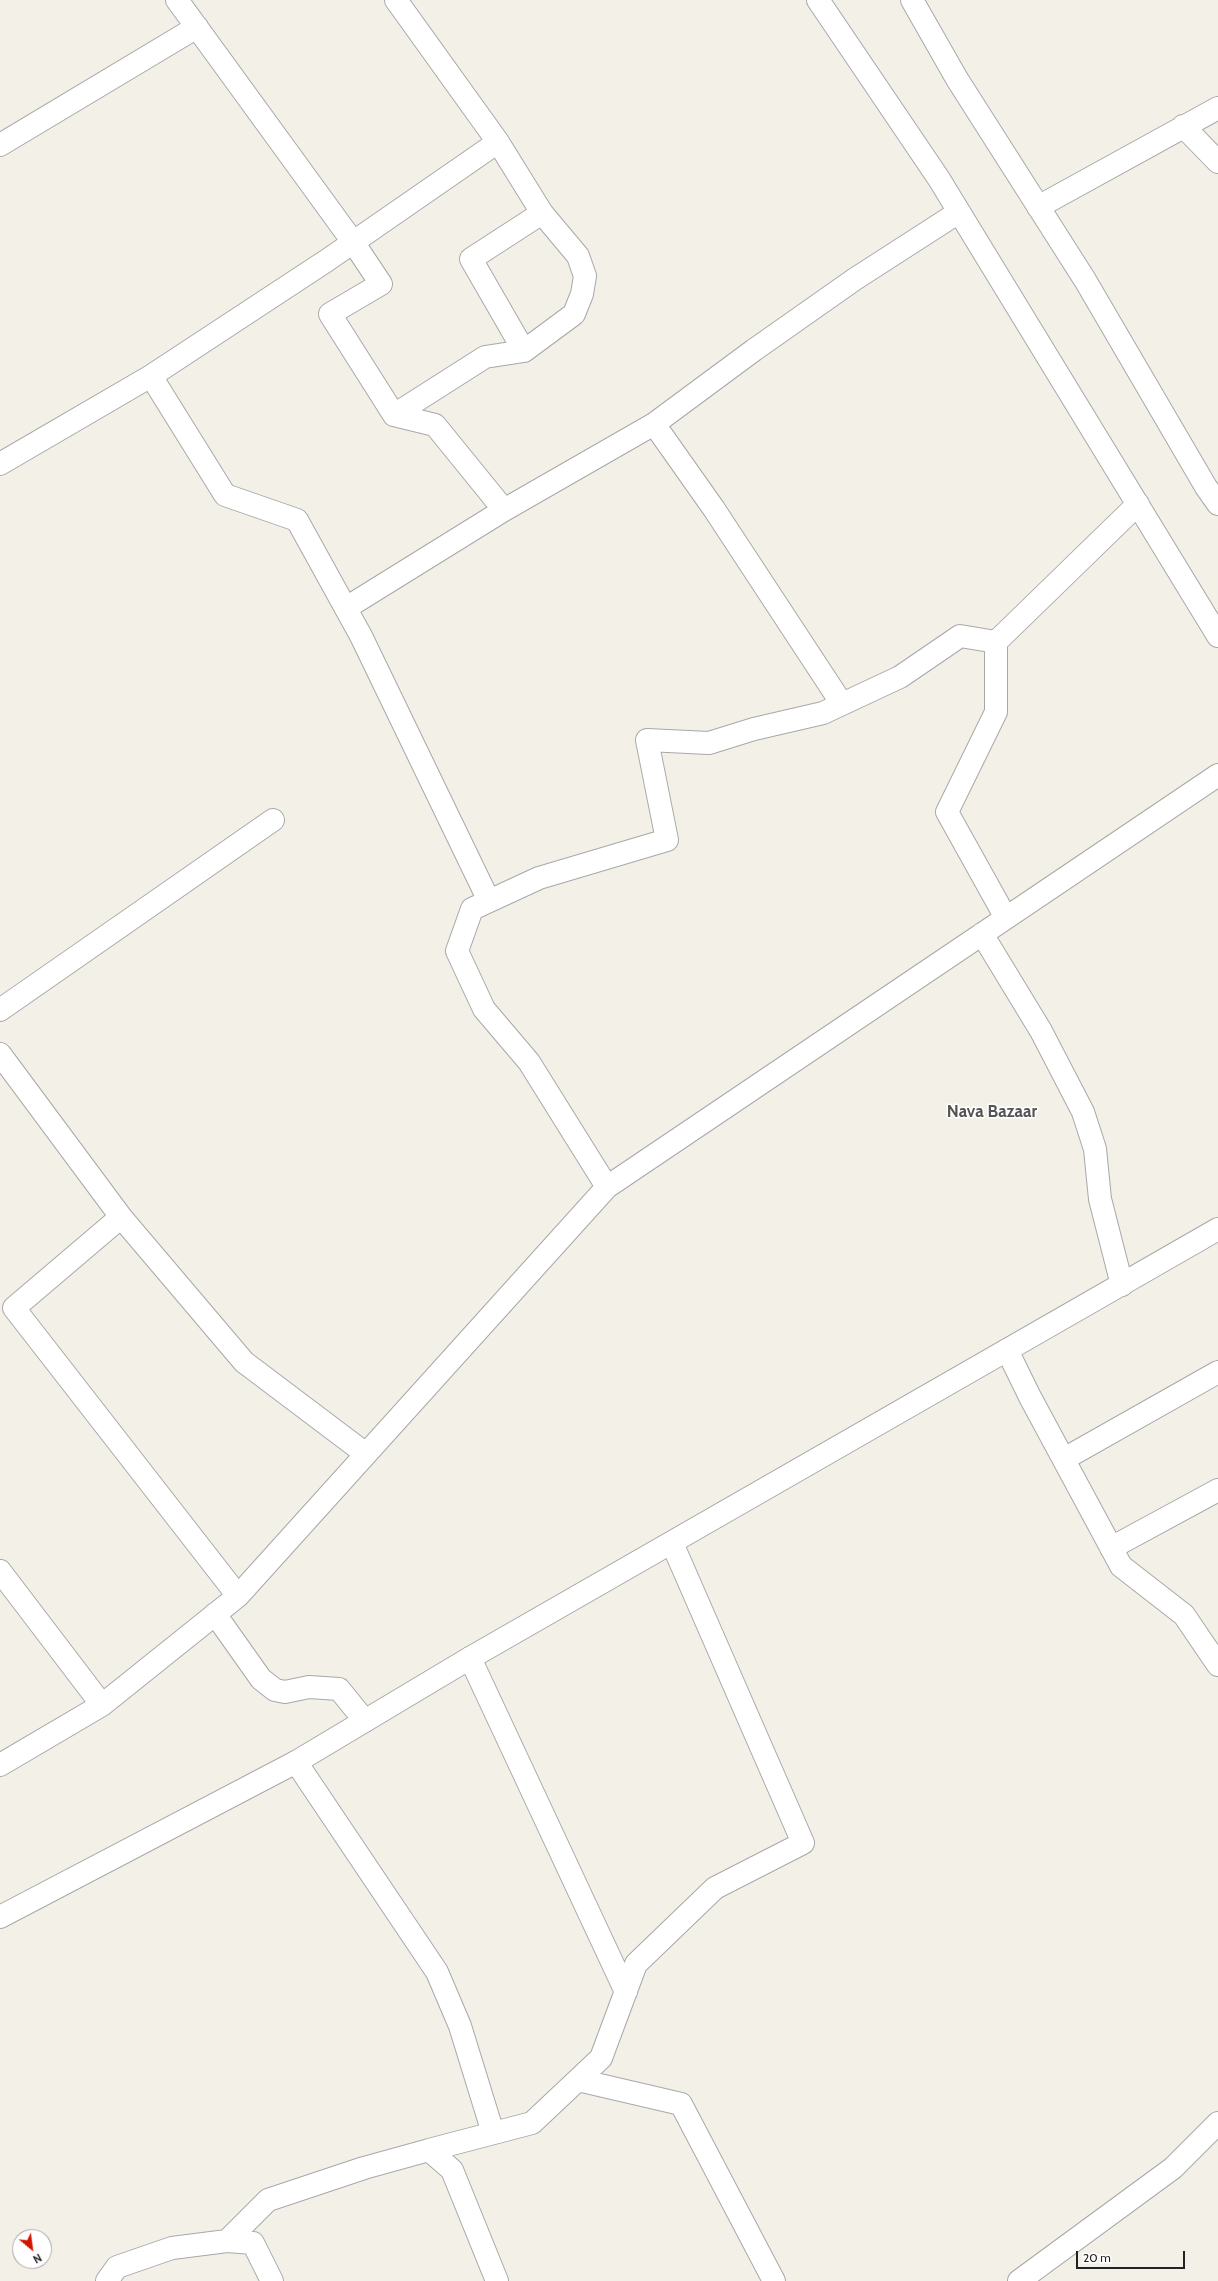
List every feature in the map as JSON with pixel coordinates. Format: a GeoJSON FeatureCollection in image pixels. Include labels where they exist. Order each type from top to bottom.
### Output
{"type":"FeatureCollection","features":[{"type":"Feature","properties":{"kind":"street"},"geometry":{"type":"LineString","coordinates":[[177,0],[353,242],[381,284],[330,314],[394,415],[435,425],[504,510]]}},
{"type":"Feature","properties":{"kind":"street"},"geometry":{"type":"LineString","coordinates":[[394,415],[485,357],[524,351],[574,314],[582,294],[585,276],[578,256],[542,213],[498,142],[396,0]]}},
{"type":"Feature","properties":{"kind":"street"},"geometry":{"type":"LineString","coordinates":[[818,0],[959,212],[1218,636]]}},
{"type":"Feature","properties":{"kind":"street"},"geometry":{"type":"LineString","coordinates":[[912,0],[957,79],[1084,280],[1206,487],[1218,504]]}},
{"type":"Feature","properties":{"kind":"street"},"geometry":{"type":"LineString","coordinates":[[0,145],[197,27]]}},
{"type":"Feature","properties":{"kind":"street"},"geometry":{"type":"LineString","coordinates":[[1038,207],[1218,108]]}},
{"type":"Feature","properties":{"kind":"street"},"geometry":{"type":"LineString","coordinates":[[1183,126],[1218,162]]}},
{"type":"Feature","properties":{"kind":"street"},"geometry":{"type":"LineString","coordinates":[[0,464],[151,376],[353,242],[498,142]]}},
{"type":"Feature","properties":{"kind":"street"},"geometry":{"type":"LineString","coordinates":[[346,608],[504,510],[654,424],[754,350],[855,279],[959,212]]}},
{"type":"Feature","properties":{"kind":"street"},"geometry":{"type":"LineString","coordinates":[[524,351],[471,259],[542,213]]}},
{"type":"Feature","properties":{"kind":"street"},"geometry":{"type":"LineString","coordinates":[[151,376],[225,495],[297,520],[346,608],[489,901]]}},
{"type":"Feature","properties":{"kind":"street"},"geometry":{"type":"LineString","coordinates":[[654,424],[714,509],[842,704]]}},
{"type":"Feature","properties":{"kind":"street"},"geometry":{"type":"LineString","coordinates":[[1006,918],[947,812],[996,712],[996,642],[1138,504]]}},
{"type":"Feature","properties":{"kind":"street"},"geometry":{"type":"LineString","coordinates":[[607,1188],[529,1062],[484,1008],[457,951],[472,909],[539,878],[667,840],[647,740],[709,743],[754,729],[823,713],[900,677],[960,636],[996,642]]}},
{"type":"Feature","properties":{"kind":"street"},"geometry":{"type":"LineString","coordinates":[[0,1765],[102,1705],[238,1596],[607,1188],[1218,775]]}},
{"type":"Feature","properties":{"kind":"street"},"geometry":{"type":"LineString","coordinates":[[0,1010],[273,820]]}},
{"type":"Feature","properties":{"kind":"street"},"geometry":{"type":"LineString","coordinates":[[982,934],[1041,1031],[1083,1112],[1095,1149],[1100,1199],[1122,1285]]}},
{"type":"Feature","properties":{"kind":"street"},"geometry":{"type":"LineString","coordinates":[[0,1054],[121,1217],[244,1362],[366,1454]]}},
{"type":"Feature","properties":{"kind":"street"},"geometry":{"type":"LineString","coordinates":[[121,1217],[14,1308],[238,1596]]}},
{"type":"Feature","properties":{"kind":"street"},"geometry":{"type":"LineString","coordinates":[[0,1918],[296,1762],[470,1658],[1218,1229]]}},
{"type":"Feature","properties":{"kind":"street"},"geometry":{"type":"LineString","coordinates":[[1007,1350],[1121,1566],[1184,1615],[1218,1665]]}},
{"type":"Feature","properties":{"kind":"street"},"geometry":{"type":"LineString","coordinates":[[1064,1459],[1218,1372]]}},
{"type":"Feature","properties":{"kind":"street"},"geometry":{"type":"LineString","coordinates":[[1111,1548],[1218,1490]]}},
{"type":"Feature","properties":{"kind":"street"},"geometry":{"type":"LineString","coordinates":[[227,2241],[268,2200],[364,2168],[532,2123],[601,2058],[636,1964],[715,1888],[803,1843],[672,1543]]}},
{"type":"Feature","properties":{"kind":"street"},"geometry":{"type":"LineString","coordinates":[[0,1571],[102,1705]]}},
{"type":"Feature","properties":{"kind":"street"},"geometry":{"type":"LineString","coordinates":[[215,1614],[261,1679],[275,1690],[285,1692],[309,1687],[339,1689],[366,1721]]}},
{"type":"Feature","properties":{"kind":"street"},"geometry":{"type":"LineString","coordinates":[[470,1658],[626,1992]]}},
{"type":"Feature","properties":{"kind":"street"},"geometry":{"type":"LineString","coordinates":[[296,1762],[437,1972],[460,2026],[493,2133]]}},
{"type":"Feature","properties":{"kind":"street"},"geometry":{"type":"LineString","coordinates":[[578,2080],[681,2104],[774,2281]]}},
{"type":"Feature","properties":{"kind":"street"},"geometry":{"type":"LineString","coordinates":[[1018,2281],[1173,2168],[1218,2123]]}},
{"type":"Feature","properties":{"kind":"street"},"geometry":{"type":"LineString","coordinates":[[428,2150],[452,2170],[497,2281]]}},
{"type":"Feature","properties":{"kind":"street"},"geometry":{"type":"LineString","coordinates":[[107,2281],[117,2267],[172,2248],[227,2241],[253,2243],[272,2281]]}},
{"type":"Feature","properties":{"kind":"district","name":"Nava Bazaar"},"geometry":{"type":"Point","coordinates":[992,1112]}}]}
